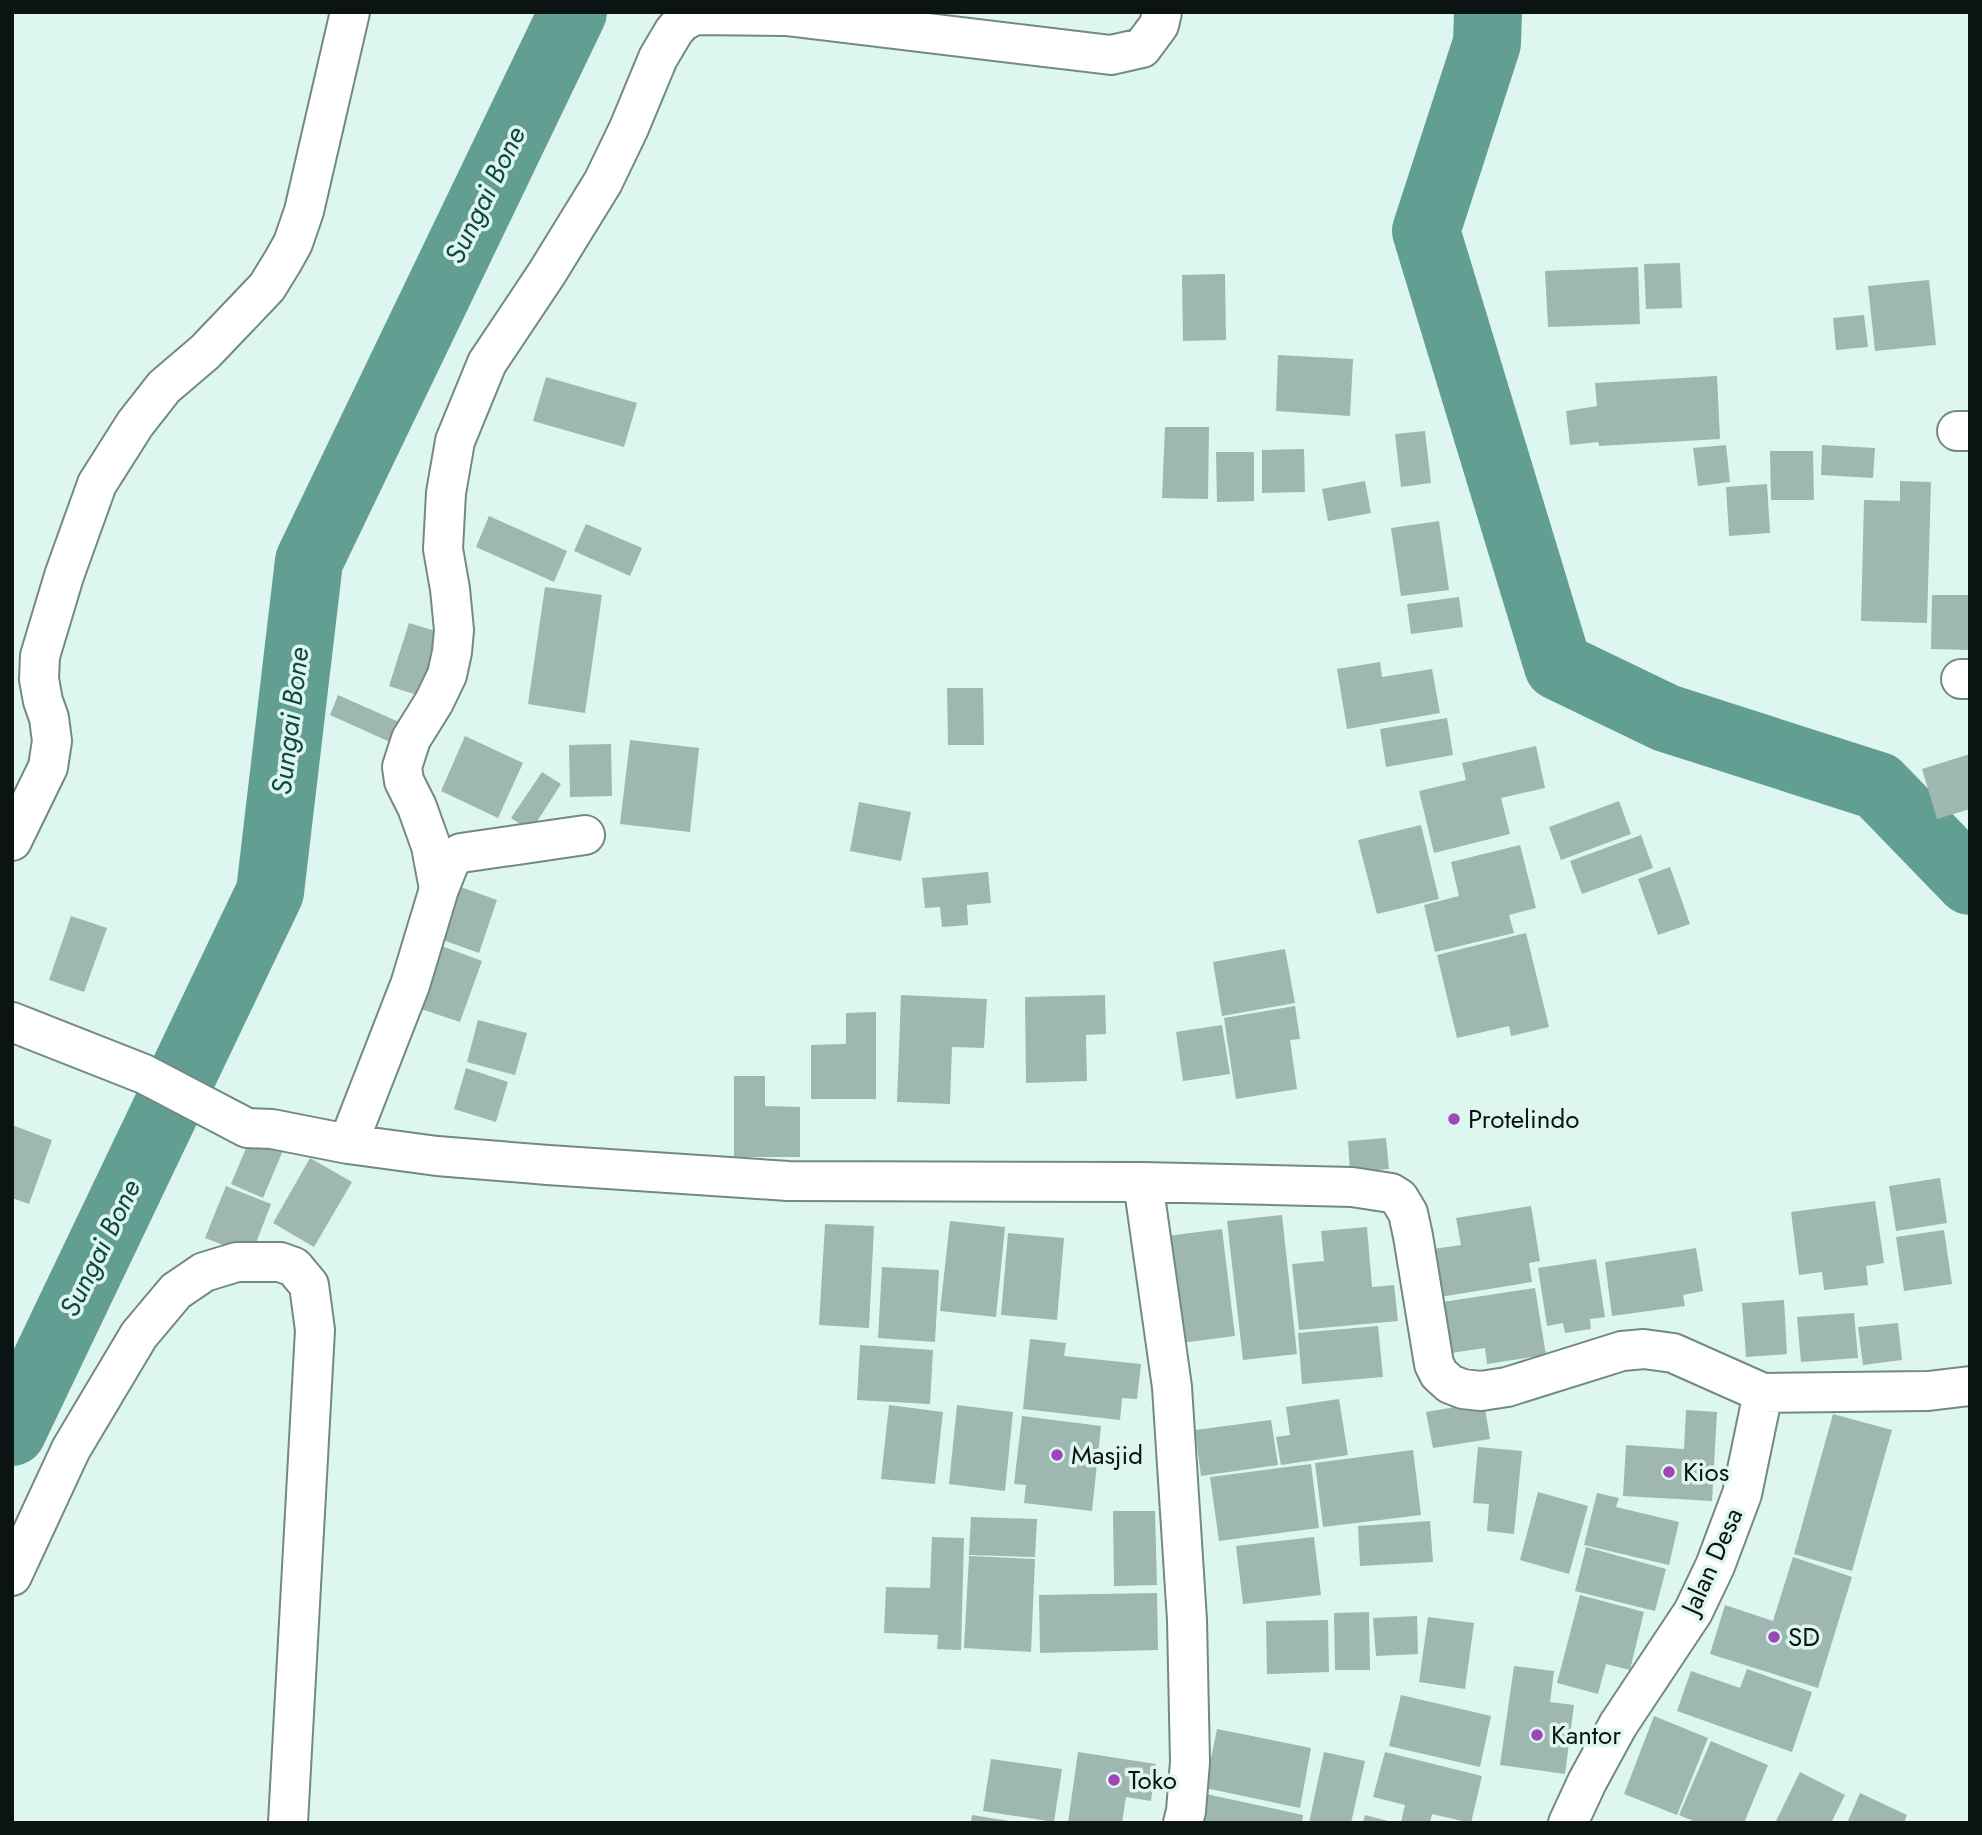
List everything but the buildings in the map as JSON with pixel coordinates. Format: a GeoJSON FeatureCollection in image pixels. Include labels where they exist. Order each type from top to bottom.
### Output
{"type":"FeatureCollection","features":[{"type":"Feature","properties":{"kind":"street"},"geometry":{"type":"LineString","coordinates":[[12,841],[48,767],[52,741],[39,679],[40,656],[64,576],[97,484],[135,424],[164,387],[205,352],[267,287],[293,243],[304,211],[350,12]]}},
{"type":"Feature","properties":{"kind":"street"},"geometry":{"type":"LineString","coordinates":[[439,889],[430,846],[417,807],[404,781],[402,767],[411,739],[447,675],[452,652],[454,630],[443,549],[446,493],[455,441],[487,363],[603,182],[658,58],[674,31],[682,22],[695,15],[786,16],[1111,55],[1142,48],[1159,25],[1162,12]]}},
{"type":"Feature","properties":{"kind":"street"},"geometry":{"type":"LineString","coordinates":[[348,1144],[410,985],[439,889],[451,859],[461,853],[586,835]]}},
{"type":"Feature","properties":{"kind":"street"},"geometry":{"type":"LineString","coordinates":[[12,1022],[144,1074],[247,1128],[272,1129],[348,1144],[437,1156],[788,1181],[1143,1182],[1352,1187],[1391,1193],[1399,1198],[1408,1213],[1434,1364],[1439,1374],[1450,1384],[1464,1389],[1480,1391],[1507,1387],[1622,1351],[1644,1349],[1673,1353],[1763,1394],[1928,1391],[1970,1386]]}},
{"type":"Feature","properties":{"kind":"street"},"geometry":{"type":"LineString","coordinates":[[1143,1182],[1172,1387],[1187,1620],[1190,1762],[1183,1823]]}},
{"type":"Feature","properties":{"kind":"street"},"geometry":{"type":"LineString","coordinates":[[12,1576],[71,1449],[139,1335],[176,1291],[204,1272],[237,1262],[280,1262],[294,1267],[309,1285],[315,1329],[288,1823]]}},
{"type":"Feature","properties":{"kind":"street","name":"Jalan Desa"},"geometry":{"type":"LineString","coordinates":[[1568,1823],[1618,1725],[1693,1612],[1714,1566],[1742,1494],[1763,1394]]}},
{"type":"Feature","properties":{"kind":"waterway","name":"Sungai Bone"},"geometry":{"type":"LineString","coordinates":[[12,1432],[270,892],[309,561],[573,12]]}},
{"type":"Feature","properties":{"kind":"waterway"},"geometry":{"type":"LineString","coordinates":[[1488,12],[1487,43],[1426,231],[1558,666],[1666,718],[1878,786],[1970,881]]}},
{"type":"Feature","properties":{"kind":"place","name":"Protelindo"},"geometry":{"type":"Point","coordinates":[1454,1119]}},
{"type":"Feature","properties":{"kind":"place","name":"Masjid"},"geometry":{"type":"Point","coordinates":[1057,1455]}},
{"type":"Feature","properties":{"kind":"place","name":"Kios"},"geometry":{"type":"Point","coordinates":[1669,1472]}},
{"type":"Feature","properties":{"kind":"place","name":"SD"},"geometry":{"type":"Point","coordinates":[1774,1637]}},
{"type":"Feature","properties":{"kind":"place","name":"Kantor"},"geometry":{"type":"Point","coordinates":[1537,1735]}},
{"type":"Feature","properties":{"kind":"place","name":"Toko"},"geometry":{"type":"Point","coordinates":[1114,1780]}}]}
